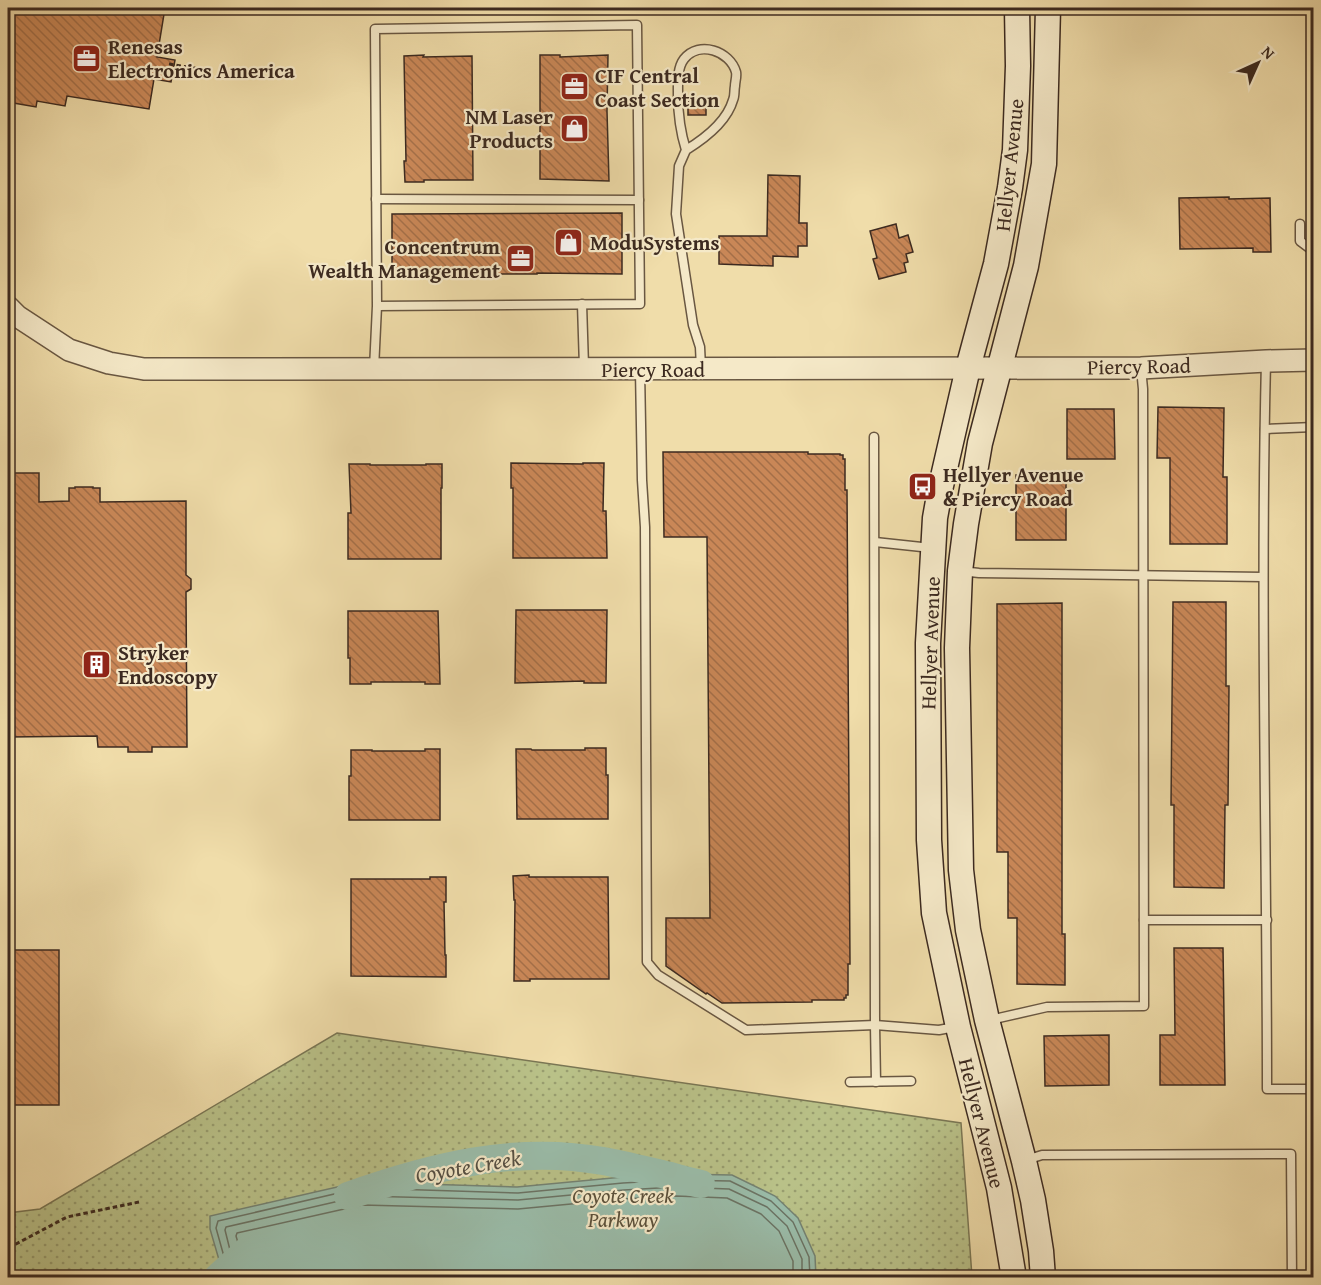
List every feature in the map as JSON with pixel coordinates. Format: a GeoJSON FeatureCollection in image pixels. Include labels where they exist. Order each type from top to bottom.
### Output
{"type":"FeatureCollection","features":[{"type":"Feature","properties":{"kind":"main road","name":"Hellyer Avenue"},"geometry":{"type":"LineString","coordinates":[[1014,1278],[999,1188],[958,1027],[934,913],[929,840],[928,643],[940,490],[968,368],[996,264],[1010,188],[1015,150],[1018,66],[1017,8]]}},
{"type":"Feature","properties":{"kind":"main road","name":"Hellyer Avenue"},"geometry":{"type":"LineString","coordinates":[[1043,1278],[1038,1230],[1024,1161],[987,1020],[968,930],[961,870],[957,648],[960,571],[980,444],[1026,266],[1044,164],[1048,8]]}},
{"type":"Feature","properties":{"kind":"main road"},"geometry":{"type":"LineString","coordinates":[[958,1027],[987,1020]]}},
{"type":"Feature","properties":{"kind":"street","name":"Piercy Road"},"geometry":{"type":"LineString","coordinates":[[8,307],[17,316],[69,350],[109,363],[144,369],[1141,368],[1314,360]]}},
{"type":"Feature","properties":{"kind":"lane"},"geometry":{"type":"LineString","coordinates":[[374,369],[377,306],[375,29],[637,25],[640,304],[377,306]]}},
{"type":"Feature","properties":{"kind":"lane"},"geometry":{"type":"LineString","coordinates":[[686,150],[678,111],[678,78],[683,60],[690,53],[701,49],[714,50],[728,59],[736,73],[734,99],[726,115],[711,131],[686,150],[679,166],[676,214],[693,325],[700,347],[701,369]]}},
{"type":"Feature","properties":{"kind":"lane"},"geometry":{"type":"LineString","coordinates":[[376,200],[639,200]]}},
{"type":"Feature","properties":{"kind":"lane"},"geometry":{"type":"LineString","coordinates":[[1300,224],[1300,241],[1312,250],[1314,321]]}},
{"type":"Feature","properties":{"kind":"lane"},"geometry":{"type":"LineString","coordinates":[[582,304],[584,369]]}},
{"type":"Feature","properties":{"kind":"lane"},"geometry":{"type":"LineString","coordinates":[[1266,361],[1263,577],[1267,1089],[1314,1089]]}},
{"type":"Feature","properties":{"kind":"lane"},"geometry":{"type":"LineString","coordinates":[[987,1020],[1047,1007],[1144,1006],[1144,575],[1141,368]]}},
{"type":"Feature","properties":{"kind":"lane"},"geometry":{"type":"LineString","coordinates":[[640,369],[645,539],[647,962],[658,975],[746,1030],[875,1025],[939,1030],[958,1027]]}},
{"type":"Feature","properties":{"kind":"lane"},"geometry":{"type":"LineString","coordinates":[[1265,429],[1314,427]]}},
{"type":"Feature","properties":{"kind":"lane"},"geometry":{"type":"LineString","coordinates":[[874,437],[876,1082]]}},
{"type":"Feature","properties":{"kind":"lane"},"geometry":{"type":"LineString","coordinates":[[875,542],[934,549]]}},
{"type":"Feature","properties":{"kind":"lane"},"geometry":{"type":"LineString","coordinates":[[960,571],[1263,577]]}},
{"type":"Feature","properties":{"kind":"lane"},"geometry":{"type":"LineString","coordinates":[[1144,920],[1267,920]]}},
{"type":"Feature","properties":{"kind":"lane"},"geometry":{"type":"LineString","coordinates":[[850,1082],[911,1081]]}},
{"type":"Feature","properties":{"kind":"lane"},"geometry":{"type":"LineString","coordinates":[[1024,1161],[1042,1155],[1291,1154],[1292,1278]]}},
{"type":"Feature","properties":{"kind":"path"},"geometry":{"type":"LineString","coordinates":[[169,64],[200,69]]}},
{"type":"Feature","properties":{"kind":"path"},"geometry":{"type":"LineString","coordinates":[[8,1245],[16,1244],[67,1217],[139,1202]]}},
{"type":"Feature","properties":{"kind":"green space","name":"Coyote Creek Parkway"},"geometry":{"type":"Polygon","coordinates":[[[337,1033],[961,1123],[972,1277],[8,1277],[8,1213],[40,1209],[337,1033]]]}},
{"type":"Feature","properties":{"kind":"water"},"geometry":{"type":"Polygon","coordinates":[[[675,1174],[732,1175],[775,1196],[798,1218],[815,1256],[816,1277],[224,1277],[210,1229],[210,1216],[359,1182],[517,1187],[675,1174]]]}},
{"type":"Feature","properties":{"kind":"building","name":"Renesas Electronics America"},"geometry":{"type":"Polygon","coordinates":[[[8,8],[165,8],[157,57],[175,60],[171,82],[154,79],[149,109],[67,96],[65,106],[37,101],[36,107],[8,102],[8,8]]]}},
{"type":"Feature","properties":{"kind":"building"},"geometry":{"type":"Polygon","coordinates":[[[424,55],[423,57],[472,56],[473,180],[405,182],[404,56],[424,55]]]}},
{"type":"Feature","properties":{"kind":"building"},"geometry":{"type":"Polygon","coordinates":[[[540,55],[560,55],[560,57],[608,55],[609,181],[540,179],[540,55]]]}},
{"type":"Feature","properties":{"kind":"building"},"geometry":{"type":"Polygon","coordinates":[[[688,101],[706,101],[706,115],[688,115],[688,101]]]}},
{"type":"Feature","properties":{"kind":"building"},"geometry":{"type":"Polygon","coordinates":[[[768,175],[800,176],[799,223],[807,223],[807,246],[798,246],[798,257],[773,256],[773,266],[719,264],[719,236],[767,236],[768,175]]]}},
{"type":"Feature","properties":{"kind":"building"},"geometry":{"type":"Polygon","coordinates":[[[1229,197],[1229,199],[1270,198],[1271,252],[1253,252],[1253,248],[1180,249],[1179,198],[1229,197]]]}},
{"type":"Feature","properties":{"kind":"building"},"geometry":{"type":"Polygon","coordinates":[[[622,213],[622,274],[392,275],[392,214],[622,213]]]}},
{"type":"Feature","properties":{"kind":"building"},"geometry":{"type":"Polygon","coordinates":[[[896,224],[899,238],[908,235],[913,252],[906,254],[908,262],[904,263],[906,272],[879,279],[873,259],[877,258],[870,231],[896,224]]]}},
{"type":"Feature","properties":{"kind":"building"},"geometry":{"type":"Polygon","coordinates":[[[1158,407],[1224,408],[1223,477],[1227,477],[1227,544],[1170,544],[1170,458],[1157,458],[1158,407]]]}},
{"type":"Feature","properties":{"kind":"building"},"geometry":{"type":"Polygon","coordinates":[[[1067,409],[1114,409],[1115,459],[1067,459],[1067,409]]]}},
{"type":"Feature","properties":{"kind":"building"},"geometry":{"type":"Polygon","coordinates":[[[663,452],[808,452],[808,454],[840,454],[845,459],[850,964],[848,964],[848,995],[844,1000],[722,1003],[666,966],[666,918],[710,918],[707,537],[664,537],[663,452]]]}},
{"type":"Feature","properties":{"kind":"building"},"geometry":{"type":"Polygon","coordinates":[[[511,463],[604,463],[603,511],[606,511],[607,558],[513,558],[511,463]]]}},
{"type":"Feature","properties":{"kind":"building"},"geometry":{"type":"Polygon","coordinates":[[[349,464],[442,464],[441,559],[348,559],[348,513],[351,513],[349,464]]]}},
{"type":"Feature","properties":{"kind":"building","name":"Stryker Endoscopy"},"geometry":{"type":"Polygon","coordinates":[[[8,473],[39,473],[39,502],[69,501],[69,488],[75,487],[100,488],[100,502],[186,501],[186,575],[191,579],[191,589],[186,592],[187,747],[152,747],[152,752],[128,752],[128,747],[98,747],[97,736],[8,737],[8,473]]]}},
{"type":"Feature","properties":{"kind":"building"},"geometry":{"type":"Polygon","coordinates":[[[1016,475],[1066,475],[1066,540],[1016,540],[1016,475]]]}},
{"type":"Feature","properties":{"kind":"building"},"geometry":{"type":"Polygon","coordinates":[[[1173,602],[1226,602],[1226,686],[1229,686],[1228,805],[1225,805],[1224,888],[1174,887],[1174,805],[1171,805],[1173,602]]]}},
{"type":"Feature","properties":{"kind":"building"},"geometry":{"type":"Polygon","coordinates":[[[1062,603],[1062,934],[1065,934],[1065,985],[1017,984],[1017,918],[1008,918],[1008,852],[997,852],[997,604],[1062,603]]]}},
{"type":"Feature","properties":{"kind":"building"},"geometry":{"type":"Polygon","coordinates":[[[516,610],[607,610],[606,683],[584,683],[584,681],[515,683],[516,610]]]}},
{"type":"Feature","properties":{"kind":"building"},"geometry":{"type":"Polygon","coordinates":[[[348,611],[438,611],[440,684],[371,682],[371,684],[350,684],[348,611]]]}},
{"type":"Feature","properties":{"kind":"building"},"geometry":{"type":"Polygon","coordinates":[[[585,748],[606,748],[608,819],[517,819],[516,749],[585,750],[585,748]]]}},
{"type":"Feature","properties":{"kind":"building"},"geometry":{"type":"Polygon","coordinates":[[[425,749],[440,749],[440,820],[349,820],[351,750],[425,751],[425,749]]]}},
{"type":"Feature","properties":{"kind":"building"},"geometry":{"type":"Polygon","coordinates":[[[529,875],[529,877],[608,877],[609,979],[514,981],[513,876],[529,875]]]}},
{"type":"Feature","properties":{"kind":"building"},"geometry":{"type":"Polygon","coordinates":[[[430,877],[446,877],[446,902],[444,902],[446,977],[351,976],[351,879],[430,879],[430,877]]]}},
{"type":"Feature","properties":{"kind":"building"},"geometry":{"type":"Polygon","coordinates":[[[1174,948],[1223,948],[1225,1085],[1160,1085],[1160,1035],[1175,1035],[1174,948]]]}},
{"type":"Feature","properties":{"kind":"building"},"geometry":{"type":"Polygon","coordinates":[[[8,950],[59,950],[59,1105],[8,1105],[8,950]]]}},
{"type":"Feature","properties":{"kind":"building"},"geometry":{"type":"Polygon","coordinates":[[[1109,1035],[1109,1085],[1045,1086],[1044,1036],[1109,1035]]]}},
{"type":"Feature","properties":{"kind":"waterway","name":"Coyote Creek"},"geometry":{"type":"LineString","coordinates":[[348,1196],[442,1168],[505,1157],[570,1157],[603,1161],[701,1184]]}},
{"type":"Feature","properties":{"kind":"waterway","name":"Coyote Creek"},"geometry":{"type":"LineString","coordinates":[[217,1278],[252,1246]]}},
{"type":"Feature","properties":{"kind":"place","name":"Renesas Electronics America"},"geometry":{"type":"Point","coordinates":[87,58]}},
{"type":"Feature","properties":{"kind":"place","name":"CIF Central Coast Section"},"geometry":{"type":"Point","coordinates":[574,87]}},
{"type":"Feature","properties":{"kind":"place","name":"NM Laser Products"},"geometry":{"type":"Point","coordinates":[574,128]}},
{"type":"Feature","properties":{"kind":"place","name":"ModuSystems"},"geometry":{"type":"Point","coordinates":[569,242]}},
{"type":"Feature","properties":{"kind":"place","name":"Concentrum Wealth Management"},"geometry":{"type":"Point","coordinates":[521,258]}},
{"type":"Feature","properties":{"kind":"place","name":"Hellyer Avenue & Piercy Road"},"geometry":{"type":"Point","coordinates":[922,486]}},
{"type":"Feature","properties":{"kind":"place","name":"Stryker Endoscopy"},"geometry":{"type":"Point","coordinates":[97,664]}}]}
